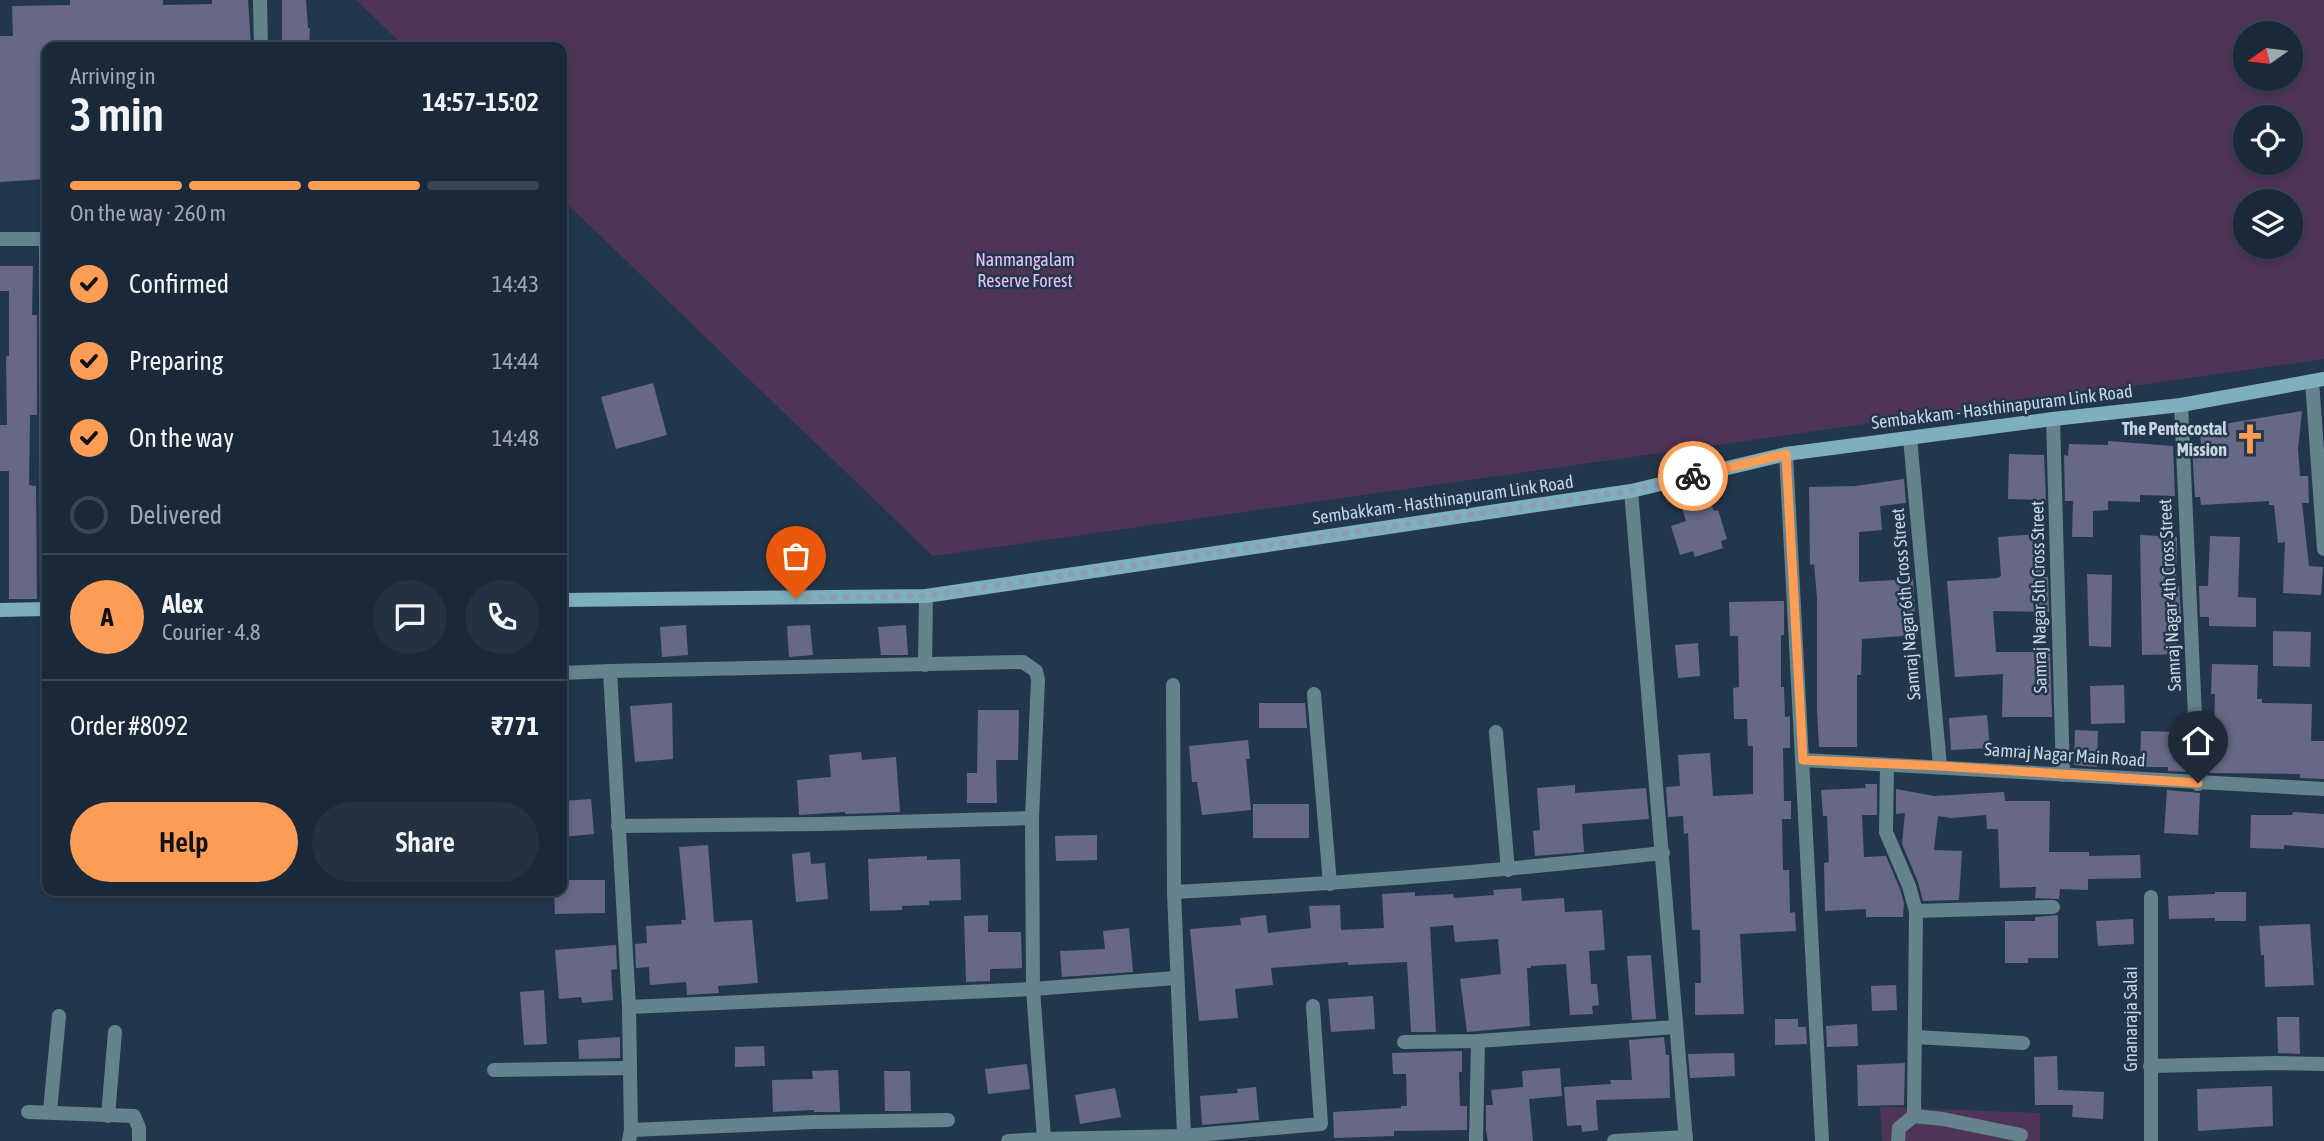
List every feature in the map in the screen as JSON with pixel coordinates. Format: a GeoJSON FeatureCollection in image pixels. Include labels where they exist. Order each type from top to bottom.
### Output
{"type":"FeatureCollection","features":[{"type":"Feature","properties":{"kind":"street"},"geometry":{"type":"LineString","coordinates":[[260,0],[261,42]]}},
{"type":"Feature","properties":{"kind":"street"},"geometry":{"type":"LineString","coordinates":[[0,239],[42,239]]}},
{"type":"Feature","properties":{"kind":"street"},"geometry":{"type":"LineString","coordinates":[[2318,380],[2324,549]]}},
{"type":"Feature","properties":{"kind":"street","name":"Sembakkam - Hasthinapuram Link Road"},"geometry":{"type":"LineString","coordinates":[[567,600],[926,596],[1630,491],[1786,454],[2181,405],[2318,380]]}},
{"type":"Feature","properties":{"kind":"street","name":"Samraj Nagar 4th Cross Street"},"geometry":{"type":"LineString","coordinates":[[2181,405],[2198,783]]}},
{"type":"Feature","properties":{"kind":"street","name":"Samraj Nagar 5th Cross Street"},"geometry":{"type":"LineString","coordinates":[[2053,419],[2063,775]]}},
{"type":"Feature","properties":{"kind":"street","name":"Samraj Nagar 6th Cross Street"},"geometry":{"type":"LineString","coordinates":[[1910,438],[1940,766]]}},
{"type":"Feature","properties":{"kind":"street"},"geometry":{"type":"LineString","coordinates":[[1786,454],[1822,1141]]}},
{"type":"Feature","properties":{"kind":"street"},"geometry":{"type":"LineString","coordinates":[[1614,1141],[1686,1139],[1630,491]]}},
{"type":"Feature","properties":{"kind":"street"},"geometry":{"type":"LineString","coordinates":[[925,665],[926,596]]}},
{"type":"Feature","properties":{"kind":"street"},"geometry":{"type":"LineString","coordinates":[[0,610],[42,609]]}},
{"type":"Feature","properties":{"kind":"street"},"geometry":{"type":"LineString","coordinates":[[567,673],[1023,662],[1036,671],[1038,680],[1032,818],[1032,989],[1044,1139]]}},
{"type":"Feature","properties":{"kind":"street"},"geometry":{"type":"LineString","coordinates":[[610,671],[629,1007],[630,1135],[814,1122],[948,1120]]}},
{"type":"Feature","properties":{"kind":"street"},"geometry":{"type":"LineString","coordinates":[[1173,685],[1175,978],[1184,1136]]}},
{"type":"Feature","properties":{"kind":"street"},"geometry":{"type":"LineString","coordinates":[[1314,694],[1330,884]]}},
{"type":"Feature","properties":{"kind":"street"},"geometry":{"type":"LineString","coordinates":[[1496,732],[1508,870]]}},
{"type":"Feature","properties":{"kind":"street","name":"Samraj Nagar Main Road"},"geometry":{"type":"LineString","coordinates":[[1803,760],[2324,789]]}},
{"type":"Feature","properties":{"kind":"street"},"geometry":{"type":"LineString","coordinates":[[1887,765],[1886,832],[1909,886],[1916,911],[1914,1116]]}},
{"type":"Feature","properties":{"kind":"street"},"geometry":{"type":"LineString","coordinates":[[618,826],[1032,818]]}},
{"type":"Feature","properties":{"kind":"street"},"geometry":{"type":"LineString","coordinates":[[1174,892],[1330,884],[1508,870],[1663,853]]}},
{"type":"Feature","properties":{"kind":"street","name":"Gnanaraja Salai"},"geometry":{"type":"LineString","coordinates":[[2151,897],[2151,1141]]}},
{"type":"Feature","properties":{"kind":"street"},"geometry":{"type":"LineString","coordinates":[[1916,911],[2053,906]]}},
{"type":"Feature","properties":{"kind":"street"},"geometry":{"type":"LineString","coordinates":[[629,1007],[1032,989],[1175,978]]}},
{"type":"Feature","properties":{"kind":"street"},"geometry":{"type":"LineString","coordinates":[[1313,1006],[1322,1141]]}},
{"type":"Feature","properties":{"kind":"street"},"geometry":{"type":"LineString","coordinates":[[50,1111],[60,1016]]}},
{"type":"Feature","properties":{"kind":"street"},"geometry":{"type":"LineString","coordinates":[[1404,1042],[1478,1041],[1676,1027]]}},
{"type":"Feature","properties":{"kind":"street"},"geometry":{"type":"LineString","coordinates":[[108,1115],[115,1032]]}},
{"type":"Feature","properties":{"kind":"street"},"geometry":{"type":"LineString","coordinates":[[1915,1037],[2023,1043]]}},
{"type":"Feature","properties":{"kind":"street"},"geometry":{"type":"LineString","coordinates":[[1476,1141],[1478,1041]]}},
{"type":"Feature","properties":{"kind":"street"},"geometry":{"type":"LineString","coordinates":[[2150,1066],[2324,1064]]}},
{"type":"Feature","properties":{"kind":"street"},"geometry":{"type":"LineString","coordinates":[[494,1070],[630,1068]]}},
{"type":"Feature","properties":{"kind":"street"},"geometry":{"type":"LineString","coordinates":[[28,1112],[134,1116],[139,1128],[139,1141]]}},
{"type":"Feature","properties":{"kind":"street"},"geometry":{"type":"LineString","coordinates":[[1898,1141],[1899,1128],[1914,1116],[1943,1119],[2021,1135]]}},
{"type":"Feature","properties":{"kind":"street"},"geometry":{"type":"LineString","coordinates":[[1008,1141],[1184,1136],[1207,1138],[1321,1124]]}},
{"type":"Feature","properties":{"kind":"green space","name":"Nanmangalam Reserve Forest"},"geometry":{"type":"Polygon","coordinates":[[[356,0],[2324,0],[2324,359],[933,556],[567,204],[567,42],[400,42],[356,0]]]}},
{"type":"Feature","properties":{"kind":"green space"},"geometry":{"type":"Polygon","coordinates":[[[1880,1107],[2040,1113],[2040,1141],[1882,1141],[1880,1107]]]}},
{"type":"Feature","properties":{"kind":"building"},"geometry":{"type":"Polygon","coordinates":[[[70,0],[163,0],[163,5],[212,4],[212,0],[248,0],[251,42],[42,42],[42,179],[0,182],[0,36],[13,36],[12,6],[70,5],[70,0]]]}},
{"type":"Feature","properties":{"kind":"building"},"geometry":{"type":"Polygon","coordinates":[[[282,0],[306,0],[309,42],[282,42],[282,0]]]}},
{"type":"Feature","properties":{"kind":"building"},"geometry":{"type":"Polygon","coordinates":[[[0,266],[33,266],[32,315],[37,315],[37,415],[30,415],[29,485],[36,486],[37,599],[9,599],[9,471],[0,471],[0,425],[7,425],[9,291],[0,291],[0,266]]]}},
{"type":"Feature","properties":{"kind":"building"},"geometry":{"type":"Polygon","coordinates":[[[653,383],[667,435],[616,449],[601,397],[653,383]]]}},
{"type":"Feature","properties":{"kind":"building"},"geometry":{"type":"Polygon","coordinates":[[[2302,411],[2298,449],[2300,476],[2308,476],[2309,503],[2302,503],[2309,566],[2323,567],[2321,595],[2283,593],[2285,542],[2278,543],[2274,505],[2269,505],[2269,501],[2201,505],[2200,497],[2195,497],[2192,446],[2201,447],[2200,428],[2302,411]]]}},
{"type":"Feature","properties":{"kind":"building"},"geometry":{"type":"Polygon","coordinates":[[[2108,441],[2173,446],[2175,496],[2140,495],[2140,502],[2108,501],[2108,510],[2093,511],[2093,537],[2072,537],[2073,501],[2065,501],[2064,455],[2068,456],[2069,444],[2108,445],[2108,441]]]}},
{"type":"Feature","properties":{"kind":"building"},"geometry":{"type":"Polygon","coordinates":[[[2009,454],[2044,455],[2046,500],[2008,499],[2009,454]]]}},
{"type":"Feature","properties":{"kind":"building"},"geometry":{"type":"Polygon","coordinates":[[[1904,479],[1906,503],[1880,506],[1882,530],[1859,532],[1859,582],[1913,579],[1916,635],[1862,639],[1861,675],[1857,675],[1857,747],[1819,747],[1817,598],[1814,564],[1810,565],[1809,487],[1856,486],[1904,479]]]}},
{"type":"Feature","properties":{"kind":"building"},"geometry":{"type":"Polygon","coordinates":[[[1709,496],[1714,511],[1718,510],[1727,539],[1721,541],[1723,548],[1695,557],[1693,551],[1680,555],[1671,526],[1686,521],[1681,505],[1709,496]]]}},
{"type":"Feature","properties":{"kind":"building"},"geometry":{"type":"Polygon","coordinates":[[[2039,534],[2042,577],[2048,577],[2049,612],[1993,611],[1996,652],[2050,652],[2052,717],[2002,717],[2003,674],[1955,677],[1947,581],[1998,578],[2001,576],[1998,537],[2039,534]]]}},
{"type":"Feature","properties":{"kind":"building"},"geometry":{"type":"Polygon","coordinates":[[[2140,535],[2177,537],[2176,586],[2179,586],[2181,617],[2178,617],[2178,654],[2142,655],[2140,535]]]}},
{"type":"Feature","properties":{"kind":"building"},"geometry":{"type":"Polygon","coordinates":[[[2210,536],[2240,537],[2238,597],[2256,598],[2256,627],[2209,626],[2209,617],[2200,617],[2199,586],[2208,586],[2210,536]]]}},
{"type":"Feature","properties":{"kind":"building"},"geometry":{"type":"Polygon","coordinates":[[[2087,574],[2112,575],[2111,647],[2089,646],[2087,574]]]}},
{"type":"Feature","properties":{"kind":"building"},"geometry":{"type":"Polygon","coordinates":[[[1784,601],[1781,687],[1784,687],[1785,717],[1790,716],[1790,748],[1783,748],[1784,801],[1791,801],[1791,819],[1782,819],[1783,870],[1789,870],[1790,913],[1795,912],[1796,931],[1740,934],[1744,1014],[1695,1015],[1695,983],[1701,983],[1700,930],[1692,930],[1688,833],[1684,834],[1683,816],[1668,817],[1666,787],[1680,786],[1678,755],[1710,753],[1713,796],[1753,794],[1753,746],[1748,746],[1747,719],[1734,719],[1733,688],[1739,687],[1738,636],[1730,636],[1729,602],[1784,601]]]}},
{"type":"Feature","properties":{"kind":"building"},"geometry":{"type":"Polygon","coordinates":[[[686,625],[688,655],[662,657],[660,627],[686,625]]]}},
{"type":"Feature","properties":{"kind":"building"},"geometry":{"type":"Polygon","coordinates":[[[810,625],[813,655],[789,657],[787,626],[810,625]]]}},
{"type":"Feature","properties":{"kind":"building"},"geometry":{"type":"Polygon","coordinates":[[[906,625],[908,655],[881,655],[878,627],[906,625]]]}},
{"type":"Feature","properties":{"kind":"building"},"geometry":{"type":"Polygon","coordinates":[[[2273,631],[2311,632],[2310,667],[2273,666],[2273,631]]]}},
{"type":"Feature","properties":{"kind":"building"},"geometry":{"type":"Polygon","coordinates":[[[1698,643],[1700,676],[1678,678],[1675,645],[1698,643]]]}},
{"type":"Feature","properties":{"kind":"building"},"geometry":{"type":"Polygon","coordinates":[[[2212,664],[2258,665],[2257,699],[2262,699],[2262,703],[2312,704],[2311,741],[2324,741],[2324,779],[2300,778],[2300,774],[2207,773],[2207,733],[2214,733],[2215,694],[2211,694],[2212,664]]]}},
{"type":"Feature","properties":{"kind":"building"},"geometry":{"type":"Polygon","coordinates":[[[2124,685],[2125,723],[2091,724],[2090,686],[2124,685]]]}},
{"type":"Feature","properties":{"kind":"building"},"geometry":{"type":"Polygon","coordinates":[[[672,703],[673,759],[635,762],[630,706],[672,703]]]}},
{"type":"Feature","properties":{"kind":"building"},"geometry":{"type":"Polygon","coordinates":[[[1259,703],[1305,703],[1307,728],[1259,728],[1259,703]]]}},
{"type":"Feature","properties":{"kind":"building"},"geometry":{"type":"Polygon","coordinates":[[[978,710],[1019,710],[1018,760],[996,760],[997,803],[967,803],[967,773],[977,773],[978,710]]]}},
{"type":"Feature","properties":{"kind":"building"},"geometry":{"type":"Polygon","coordinates":[[[1987,715],[1990,748],[1951,750],[1949,718],[1987,715]]]}},
{"type":"Feature","properties":{"kind":"building"},"geometry":{"type":"Polygon","coordinates":[[[2075,730],[2098,731],[2097,767],[2074,765],[2075,730]]]}},
{"type":"Feature","properties":{"kind":"building"},"geometry":{"type":"Polygon","coordinates":[[[2141,731],[2180,732],[2180,743],[2187,743],[2188,772],[2168,771],[2168,767],[2140,767],[2141,731]]]}},
{"type":"Feature","properties":{"kind":"building"},"geometry":{"type":"Polygon","coordinates":[[[1248,740],[1250,759],[1246,759],[1251,810],[1202,815],[1197,782],[1192,782],[1189,746],[1248,740]]]}},
{"type":"Feature","properties":{"kind":"building"},"geometry":{"type":"Polygon","coordinates":[[[861,752],[862,760],[896,757],[900,812],[799,815],[797,780],[831,777],[829,755],[861,752]]]}},
{"type":"Feature","properties":{"kind":"building"},"geometry":{"type":"Polygon","coordinates":[[[1865,784],[1877,784],[1877,815],[1862,815],[1864,857],[1886,856],[1904,903],[1903,917],[1866,917],[1866,909],[1825,911],[1824,863],[1829,862],[1827,816],[1823,816],[1821,790],[1866,788],[1865,784]]]}},
{"type":"Feature","properties":{"kind":"building"},"geometry":{"type":"Polygon","coordinates":[[[1575,785],[1575,793],[1646,788],[1649,819],[1582,824],[1584,852],[1535,856],[1533,831],[1540,830],[1537,788],[1575,785]]]}},
{"type":"Feature","properties":{"kind":"building"},"geometry":{"type":"Polygon","coordinates":[[[1896,789],[1934,796],[2004,792],[2005,801],[2050,801],[2049,852],[2089,852],[2089,856],[2140,855],[2141,878],[2088,879],[2088,890],[2060,889],[2059,899],[2035,898],[2036,887],[2000,888],[1998,829],[1987,829],[1986,815],[1951,818],[1938,816],[1934,850],[1962,851],[1959,900],[1923,901],[1902,844],[1905,813],[1896,814],[1896,789]]]}},
{"type":"Feature","properties":{"kind":"building"},"geometry":{"type":"Polygon","coordinates":[[[2167,790],[2200,793],[2198,835],[2164,833],[2167,790]]]}},
{"type":"Feature","properties":{"kind":"building"},"geometry":{"type":"Polygon","coordinates":[[[591,799],[594,834],[567,837],[567,801],[591,799]]]}},
{"type":"Feature","properties":{"kind":"building"},"geometry":{"type":"Polygon","coordinates":[[[1253,804],[1309,804],[1309,838],[1253,838],[1253,804]]]}},
{"type":"Feature","properties":{"kind":"building"},"geometry":{"type":"Polygon","coordinates":[[[2293,812],[2324,814],[2324,848],[2284,845],[2284,849],[2250,848],[2251,815],[2292,815],[2293,812]]]}},
{"type":"Feature","properties":{"kind":"building"},"geometry":{"type":"Polygon","coordinates":[[[1097,835],[1097,860],[1056,861],[1055,836],[1097,835]]]}},
{"type":"Feature","properties":{"kind":"building"},"geometry":{"type":"Polygon","coordinates":[[[708,845],[714,922],[752,920],[758,983],[718,986],[719,993],[687,995],[686,982],[650,985],[649,967],[636,968],[635,944],[647,943],[646,926],[682,924],[681,920],[686,920],[679,847],[708,845]]]}},
{"type":"Feature","properties":{"kind":"building"},"geometry":{"type":"Polygon","coordinates":[[[810,852],[811,864],[825,863],[828,899],[796,902],[792,854],[810,852]]]}},
{"type":"Feature","properties":{"kind":"building"},"geometry":{"type":"Polygon","coordinates":[[[927,856],[927,860],[960,859],[961,900],[929,901],[929,905],[902,906],[902,910],[870,911],[868,859],[927,856]]]}},
{"type":"Feature","properties":{"kind":"building"},"geometry":{"type":"Polygon","coordinates":[[[567,880],[605,880],[605,913],[555,914],[554,896],[567,896],[567,880]]]}},
{"type":"Feature","properties":{"kind":"building"},"geometry":{"type":"Polygon","coordinates":[[[1521,888],[1522,901],[1564,898],[1565,912],[1602,910],[1605,950],[1589,951],[1591,984],[1597,984],[1599,1005],[1592,1006],[1593,1014],[1570,1015],[1566,964],[1531,966],[1527,968],[1530,1026],[1467,1032],[1460,979],[1501,974],[1498,939],[1455,942],[1453,925],[1430,927],[1436,1032],[1411,1032],[1407,962],[1348,965],[1348,962],[1271,968],[1273,985],[1235,989],[1238,1018],[1199,1021],[1190,929],[1241,925],[1240,918],[1266,915],[1268,933],[1311,928],[1309,906],[1340,905],[1341,930],[1384,928],[1382,894],[1453,894],[1454,898],[1494,895],[1493,890],[1521,888]]]}},
{"type":"Feature","properties":{"kind":"building"},"geometry":{"type":"Polygon","coordinates":[[[2246,892],[2246,921],[2215,921],[2215,918],[2169,919],[2168,896],[2246,892]]]}},
{"type":"Feature","properties":{"kind":"building"},"geometry":{"type":"Polygon","coordinates":[[[988,915],[988,932],[1021,932],[1022,968],[990,969],[990,981],[966,982],[964,916],[988,915]]]}},
{"type":"Feature","properties":{"kind":"building"},"geometry":{"type":"Polygon","coordinates":[[[2058,915],[2058,958],[2028,958],[2028,963],[2005,963],[2005,921],[2035,921],[2035,917],[2058,915]]]}},
{"type":"Feature","properties":{"kind":"building"},"geometry":{"type":"Polygon","coordinates":[[[2133,919],[2134,944],[2098,946],[2096,921],[2133,919]]]}},
{"type":"Feature","properties":{"kind":"building"},"geometry":{"type":"Polygon","coordinates":[[[2310,924],[2314,985],[2265,987],[2264,955],[2261,955],[2259,926],[2310,924]]]}},
{"type":"Feature","properties":{"kind":"building"},"geometry":{"type":"Polygon","coordinates":[[[1129,928],[1133,972],[1062,977],[1060,951],[1105,949],[1103,931],[1129,928]]]}},
{"type":"Feature","properties":{"kind":"building"},"geometry":{"type":"Polygon","coordinates":[[[616,945],[617,969],[611,970],[613,1000],[582,1003],[581,997],[559,999],[555,950],[616,945]]]}},
{"type":"Feature","properties":{"kind":"building"},"geometry":{"type":"Polygon","coordinates":[[[1651,955],[1656,1019],[1632,1020],[1627,956],[1651,955]]]}},
{"type":"Feature","properties":{"kind":"building"},"geometry":{"type":"Polygon","coordinates":[[[1896,985],[1897,1010],[1872,1011],[1871,986],[1896,985]]]}},
{"type":"Feature","properties":{"kind":"building"},"geometry":{"type":"Polygon","coordinates":[[[544,990],[547,1044],[524,1045],[520,992],[544,990]]]}},
{"type":"Feature","properties":{"kind":"building"},"geometry":{"type":"Polygon","coordinates":[[[1373,996],[1375,1029],[1331,1032],[1328,999],[1373,996]]]}},
{"type":"Feature","properties":{"kind":"building"},"geometry":{"type":"Polygon","coordinates":[[[2277,1017],[2299,1017],[2300,1054],[2278,1053],[2277,1017]]]}},
{"type":"Feature","properties":{"kind":"building"},"geometry":{"type":"Polygon","coordinates":[[[1775,1019],[1798,1019],[1798,1027],[1806,1027],[1807,1044],[1775,1045],[1775,1019]]]}},
{"type":"Feature","properties":{"kind":"building"},"geometry":{"type":"Polygon","coordinates":[[[1857,1024],[1858,1046],[1827,1047],[1826,1026],[1857,1024]]]}},
{"type":"Feature","properties":{"kind":"building"},"geometry":{"type":"Polygon","coordinates":[[[620,1037],[620,1058],[579,1059],[578,1040],[620,1037]]]}},
{"type":"Feature","properties":{"kind":"building"},"geometry":{"type":"Polygon","coordinates":[[[1664,1037],[1666,1055],[1669,1055],[1670,1098],[1596,1100],[1598,1130],[1582,1132],[1581,1125],[1567,1126],[1564,1087],[1611,1084],[1610,1080],[1632,1080],[1629,1040],[1664,1037]]]}},
{"type":"Feature","properties":{"kind":"building"},"geometry":{"type":"Polygon","coordinates":[[[764,1046],[765,1066],[735,1067],[735,1047],[764,1046]]]}},
{"type":"Feature","properties":{"kind":"building"},"geometry":{"type":"Polygon","coordinates":[[[1462,1051],[1462,1072],[1459,1072],[1460,1106],[1467,1106],[1467,1130],[1394,1131],[1394,1136],[1334,1138],[1333,1112],[1407,1106],[1406,1074],[1393,1074],[1392,1053],[1462,1051]]]}},
{"type":"Feature","properties":{"kind":"building"},"geometry":{"type":"Polygon","coordinates":[[[1734,1053],[1735,1076],[1690,1078],[1688,1054],[1734,1053]]]}},
{"type":"Feature","properties":{"kind":"building"},"geometry":{"type":"Polygon","coordinates":[[[2057,1056],[2058,1090],[2104,1092],[2103,1119],[2072,1117],[2073,1105],[2035,1105],[2034,1057],[2057,1056]]]}},
{"type":"Feature","properties":{"kind":"building"},"geometry":{"type":"Polygon","coordinates":[[[1905,1063],[1904,1105],[1858,1106],[1857,1065],[1905,1063]]]}},
{"type":"Feature","properties":{"kind":"building"},"geometry":{"type":"Polygon","coordinates":[[[1027,1064],[1030,1089],[988,1094],[985,1069],[1027,1064]]]}},
{"type":"Feature","properties":{"kind":"building"},"geometry":{"type":"Polygon","coordinates":[[[1560,1068],[1562,1096],[1529,1099],[1533,1141],[1488,1141],[1486,1105],[1493,1105],[1491,1090],[1523,1087],[1522,1071],[1560,1068]]]}},
{"type":"Feature","properties":{"kind":"building"},"geometry":{"type":"Polygon","coordinates":[[[838,1070],[840,1112],[773,1112],[772,1080],[813,1079],[812,1071],[838,1070]]]}},
{"type":"Feature","properties":{"kind":"building"},"geometry":{"type":"Polygon","coordinates":[[[884,1071],[910,1071],[911,1111],[885,1111],[884,1071]]]}},
{"type":"Feature","properties":{"kind":"building"},"geometry":{"type":"Polygon","coordinates":[[[2272,1086],[2273,1126],[2198,1131],[2197,1089],[2272,1086]]]}},
{"type":"Feature","properties":{"kind":"building"},"geometry":{"type":"Polygon","coordinates":[[[1256,1087],[1259,1120],[1202,1125],[1200,1096],[1238,1093],[1237,1089],[1256,1087]]]}},
{"type":"Feature","properties":{"kind":"building"},"geometry":{"type":"Polygon","coordinates":[[[1115,1088],[1121,1117],[1080,1124],[1075,1095],[1115,1088]]]}},
{"type":"Feature","properties":{"kind":"way so far"},"geometry":{"type":"LineString","coordinates":[[796,598],[926,596],[1630,491],[1693,476]]}},
{"type":"Feature","properties":{"kind":"place","name":"The Pentecostal Mission"},"geometry":{"type":"Point","coordinates":[2250,439]}},
{"type":"Feature","properties":{"kind":"route"},"geometry":{"type":"LineString","coordinates":[[1693,476],[1786,454],[1803,760],[2198,783]]}}]}
